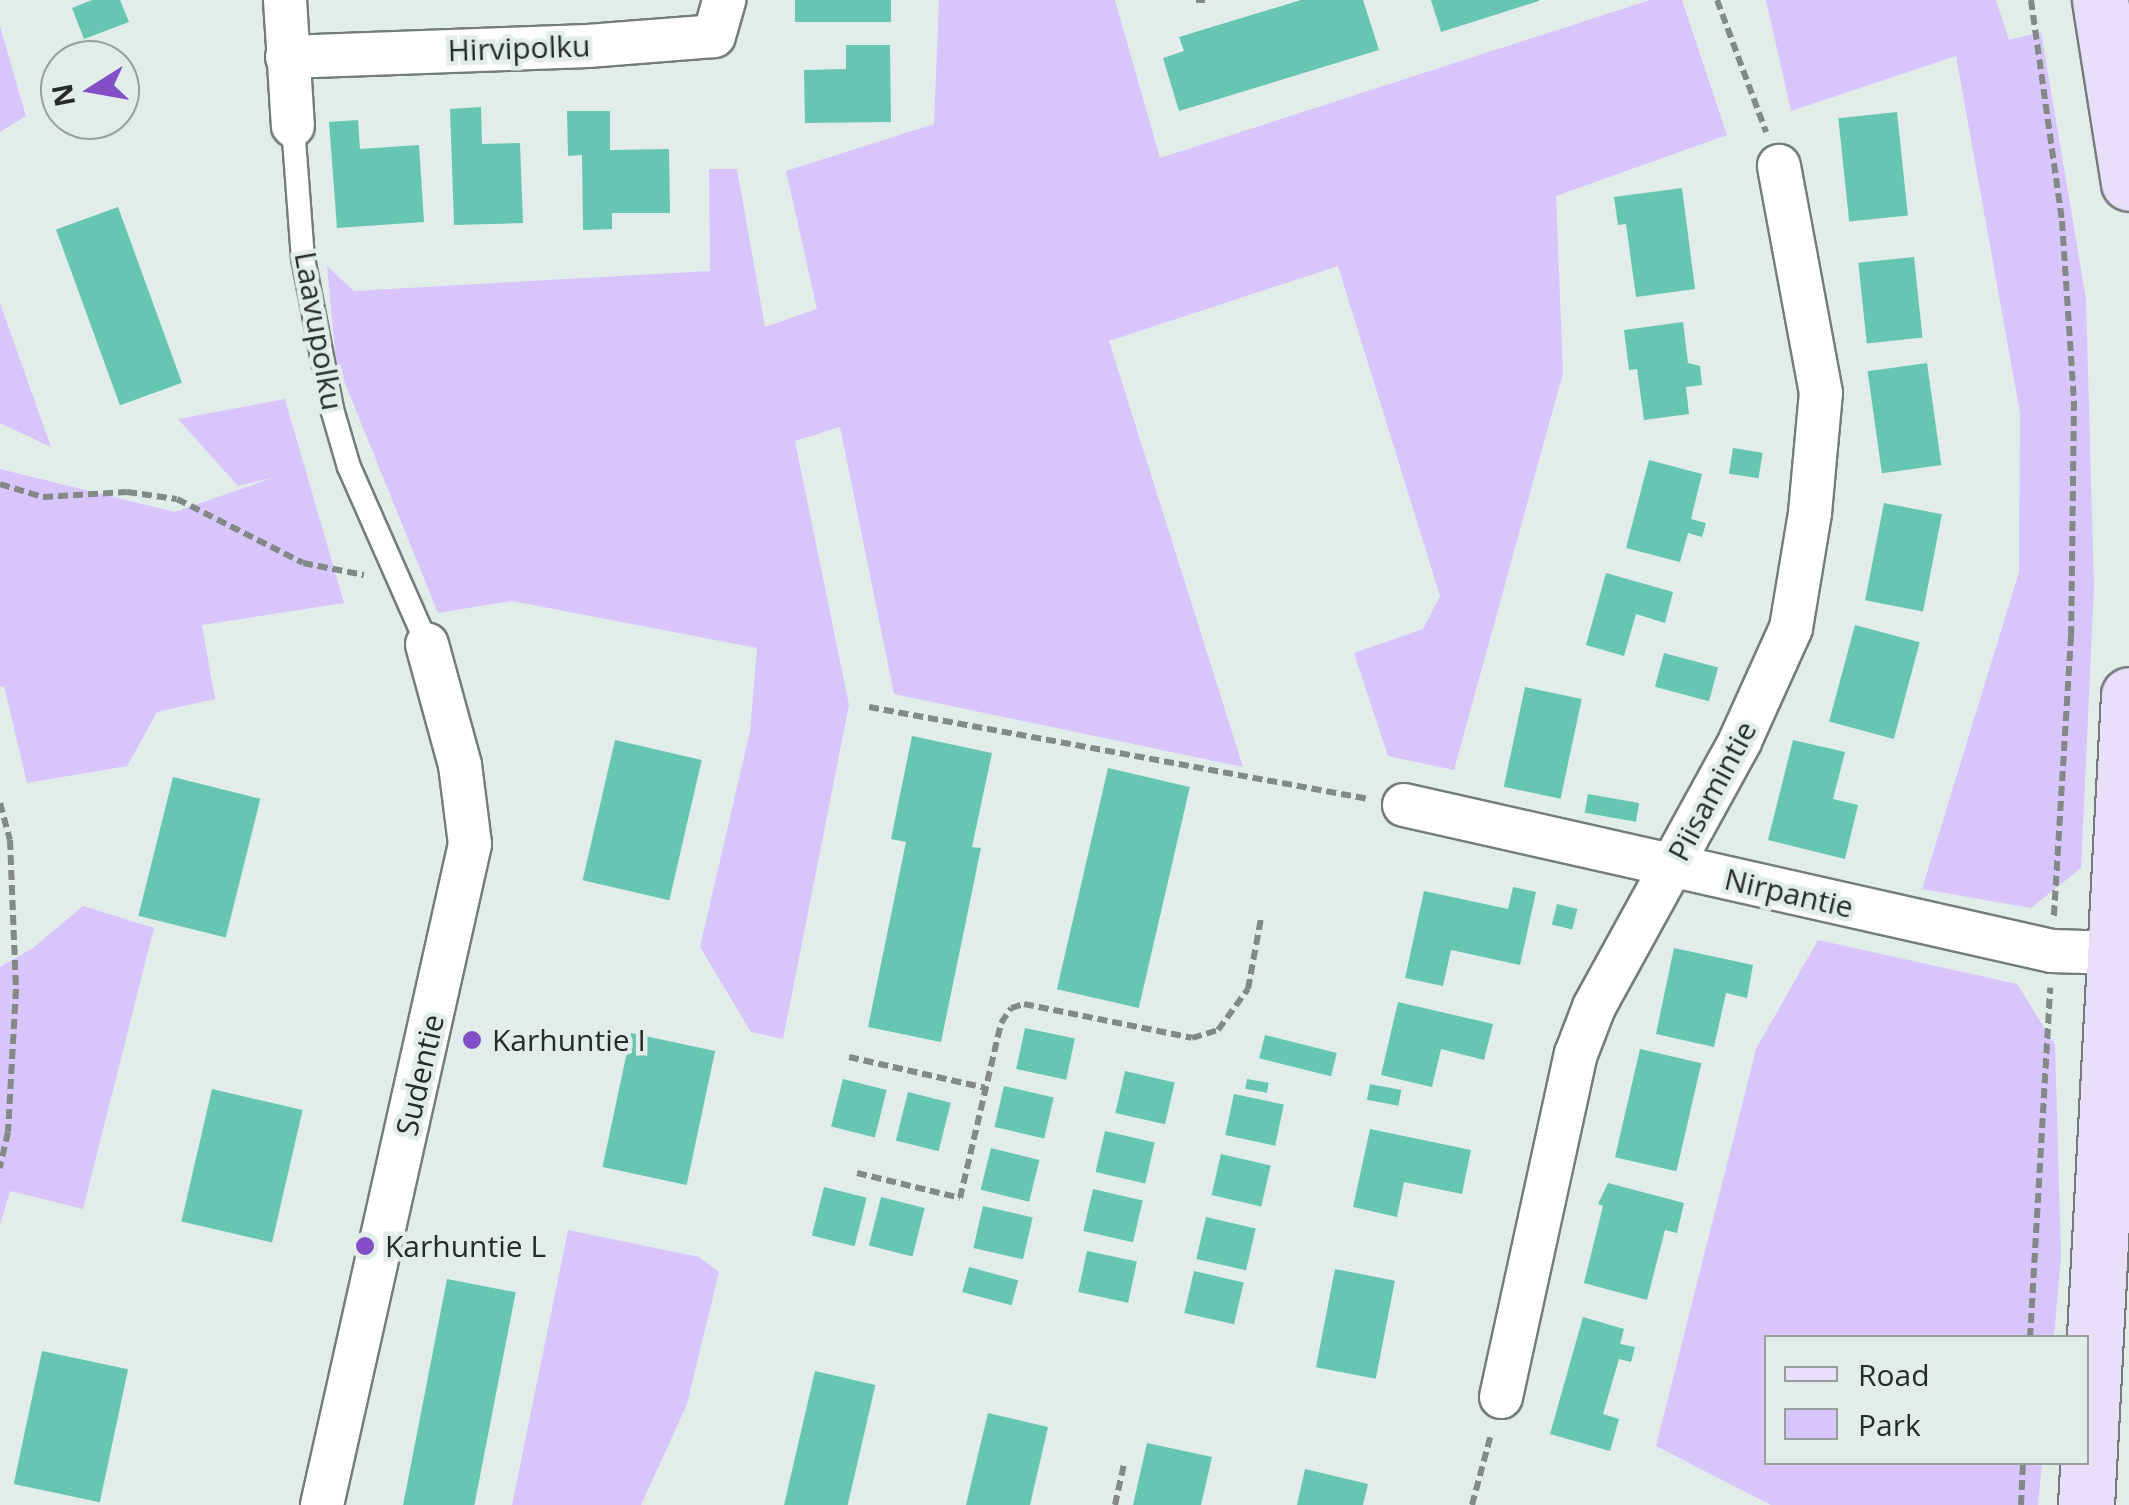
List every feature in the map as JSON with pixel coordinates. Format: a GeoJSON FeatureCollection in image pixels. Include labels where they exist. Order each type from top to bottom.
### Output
{"type":"FeatureCollection","features":[{"type":"Feature","properties":{"kind":"street","name":"Laavupolku"},"geometry":{"type":"LineString","coordinates":[[285,0],[293,126]]}},
{"type":"Feature","properties":{"kind":"street","name":"Hirvipolku"},"geometry":{"type":"LineString","coordinates":[[287,57],[588,46],[714,36],[724,0]]}},
{"type":"Feature","properties":{"kind":"street"},"geometry":{"type":"LineString","coordinates":[[2100,0],[2129,183]]}},
{"type":"Feature","properties":{"kind":"street","name":"Piisamintie"},"geometry":{"type":"LineString","coordinates":[[1501,1398],[1576,1054],[1594,1007],[1740,740],[1791,628],[1810,513],[1821,393],[1779,166]]}},
{"type":"Feature","properties":{"kind":"street","name":"Sudentie"},"geometry":{"type":"LineString","coordinates":[[322,1505],[470,844],[460,765],[426,644]]}},
{"type":"Feature","properties":{"kind":"street"},"geometry":{"type":"LineString","coordinates":[[2089,1452],[2129,696]]}},
{"type":"Feature","properties":{"kind":"street","name":"Nirpantie"},"geometry":{"type":"LineString","coordinates":[[1404,805],[2052,952],[2117,953]]}},
{"type":"Feature","properties":{"kind":"street"},"geometry":{"type":"LineString","coordinates":[[2086,1505],[2088,1465]]}},
{"type":"Feature","properties":{"kind":"lane","name":"Laavupolku"},"geometry":{"type":"LineString","coordinates":[[293,126],[303,258],[332,409],[355,482],[426,644]]}},
{"type":"Feature","properties":{"kind":"path"},"geometry":{"type":"LineString","coordinates":[[1196,0],[1206,0]]}},
{"type":"Feature","properties":{"kind":"path"},"geometry":{"type":"LineString","coordinates":[[1717,0],[1779,166]]}},
{"type":"Feature","properties":{"kind":"path"},"geometry":{"type":"LineString","coordinates":[[2030,0],[2062,220],[2074,400],[2071,636],[2030,1335]]}},
{"type":"Feature","properties":{"kind":"path"},"geometry":{"type":"LineString","coordinates":[[0,484],[43,497],[127,492],[176,499],[303,563],[367,575]]}},
{"type":"Feature","properties":{"kind":"path"},"geometry":{"type":"LineString","coordinates":[[868,707],[1404,805]]}},
{"type":"Feature","properties":{"kind":"path"},"geometry":{"type":"LineString","coordinates":[[0,803],[10,840],[16,989],[8,1132],[0,1168]]}},
{"type":"Feature","properties":{"kind":"path"},"geometry":{"type":"LineString","coordinates":[[857,1173],[960,1198],[1000,1023],[1011,1008],[1024,1004],[1192,1038],[1218,1030],[1248,988],[1261,918]]}},
{"type":"Feature","properties":{"kind":"path"},"geometry":{"type":"LineString","coordinates":[[849,1057],[985,1088]]}},
{"type":"Feature","properties":{"kind":"path"},"geometry":{"type":"LineString","coordinates":[[1472,1505],[1501,1398]]}},
{"type":"Feature","properties":{"kind":"path"},"geometry":{"type":"LineString","coordinates":[[1115,1505],[1124,1464]]}},
{"type":"Feature","properties":{"kind":"path"},"geometry":{"type":"LineString","coordinates":[[2021,1505],[2023,1465]]}},
{"type":"Feature","properties":{"kind":"green space"},"geometry":{"type":"Polygon","coordinates":[[[939,0],[1115,0],[1160,158],[1650,0],[1682,0],[1727,135],[1556,196],[1563,373],[1454,770],[1388,756],[1354,653],[1423,629],[1440,596],[1338,266],[1109,341],[1243,767],[894,694],[840,427],[795,441],[849,705],[783,1039],[751,1032],[700,947],[750,731],[757,648],[512,601],[438,613],[336,361],[327,266],[354,291],[710,271],[709,169],[737,169],[765,327],[817,309],[786,171],[934,124],[939,0]]]}},
{"type":"Feature","properties":{"kind":"green space"},"geometry":{"type":"Polygon","coordinates":[[[1766,0],[1996,0],[2009,40],[2041,32],[2086,299],[2094,588],[2081,868],[2031,908],[1922,889],[2019,572],[2020,413],[1956,56],[1791,111],[1766,0]]]}},
{"type":"Feature","properties":{"kind":"green space"},"geometry":{"type":"Polygon","coordinates":[[[0,26],[26,116],[0,132],[0,26]]]}},
{"type":"Feature","properties":{"kind":"green space"},"geometry":{"type":"Polygon","coordinates":[[[0,303],[51,447],[0,423],[0,303]]]}},
{"type":"Feature","properties":{"kind":"green space"},"geometry":{"type":"Polygon","coordinates":[[[285,399],[344,603],[202,625],[215,699],[157,712],[127,766],[27,783],[4,686],[0,687],[0,469],[175,512],[275,477],[238,486],[178,419],[285,399]]]}},
{"type":"Feature","properties":{"kind":"green space"},"geometry":{"type":"Polygon","coordinates":[[[83,906],[154,928],[83,1209],[10,1191],[0,1225],[0,967],[33,948],[83,906]]]}},
{"type":"Feature","properties":{"kind":"green space"},"geometry":{"type":"Polygon","coordinates":[[[1818,940],[2017,984],[2055,1045],[2061,1255],[2054,1335],[1764,1335],[1764,1465],[2042,1465],[2038,1505],[1771,1505],[1656,1446],[1756,1049],[1818,940]]]}},
{"type":"Feature","properties":{"kind":"green space"},"geometry":{"type":"Polygon","coordinates":[[[568,1230],[699,1257],[719,1272],[687,1404],[641,1505],[512,1505],[568,1230]]]}},
{"type":"Feature","properties":{"kind":"building"},"geometry":{"type":"Polygon","coordinates":[[[92,0],[120,0],[129,22],[84,39],[72,8],[92,0]]]}},
{"type":"Feature","properties":{"kind":"building"},"geometry":{"type":"Polygon","coordinates":[[[795,0],[891,0],[891,22],[795,22],[795,0]]]}},
{"type":"Feature","properties":{"kind":"building"},"geometry":{"type":"Polygon","coordinates":[[[1301,0],[1363,0],[1379,50],[1179,111],[1163,58],[1184,51],[1179,37],[1301,0]]]}},
{"type":"Feature","properties":{"kind":"building"},"geometry":{"type":"Polygon","coordinates":[[[1431,0],[1539,0],[1539,1],[1441,32],[1431,0]]]}},
{"type":"Feature","properties":{"kind":"building"},"geometry":{"type":"Polygon","coordinates":[[[846,45],[890,45],[891,122],[805,123],[804,70],[846,69],[846,45]]]}},
{"type":"Feature","properties":{"kind":"building"},"geometry":{"type":"Polygon","coordinates":[[[481,107],[482,144],[520,143],[523,223],[454,225],[450,109],[481,107]]]}},
{"type":"Feature","properties":{"kind":"building"},"geometry":{"type":"Polygon","coordinates":[[[567,111],[610,111],[610,150],[669,149],[670,213],[612,213],[612,229],[583,230],[582,155],[568,156],[567,111]]]}},
{"type":"Feature","properties":{"kind":"building"},"geometry":{"type":"Polygon","coordinates":[[[1897,112],[1908,215],[1849,222],[1838,118],[1897,112]]]}},
{"type":"Feature","properties":{"kind":"building"},"geometry":{"type":"Polygon","coordinates":[[[358,120],[360,149],[419,145],[424,222],[337,228],[329,122],[358,120]]]}},
{"type":"Feature","properties":{"kind":"building"},"geometry":{"type":"Polygon","coordinates":[[[1682,188],[1695,289],[1636,297],[1626,224],[1618,225],[1614,197],[1682,188]]]}},
{"type":"Feature","properties":{"kind":"building"},"geometry":{"type":"Polygon","coordinates":[[[118,207],[182,383],[120,405],[56,230],[118,207]]]}},
{"type":"Feature","properties":{"kind":"building"},"geometry":{"type":"Polygon","coordinates":[[[1914,257],[1922,338],[1867,343],[1858,263],[1914,257]]]}},
{"type":"Feature","properties":{"kind":"building"},"geometry":{"type":"Polygon","coordinates":[[[1683,322],[1688,363],[1700,366],[1702,385],[1686,387],[1689,414],[1644,420],[1637,369],[1629,370],[1624,330],[1683,322]]]}},
{"type":"Feature","properties":{"kind":"building"},"geometry":{"type":"Polygon","coordinates":[[[1927,363],[1941,465],[1882,473],[1868,371],[1927,363]]]}},
{"type":"Feature","properties":{"kind":"building"},"geometry":{"type":"Polygon","coordinates":[[[1733,448],[1763,453],[1759,478],[1729,474],[1733,448]]]}},
{"type":"Feature","properties":{"kind":"building"},"geometry":{"type":"Polygon","coordinates":[[[1649,460],[1702,474],[1691,519],[1706,523],[1702,537],[1688,533],[1680,562],[1626,548],[1649,460]]]}},
{"type":"Feature","properties":{"kind":"building"},"geometry":{"type":"Polygon","coordinates":[[[1884,503],[1942,514],[1923,611],[1865,600],[1884,503]]]}},
{"type":"Feature","properties":{"kind":"building"},"geometry":{"type":"Polygon","coordinates":[[[1606,573],[1673,592],[1665,623],[1636,614],[1624,656],[1586,645],[1606,573]]]}},
{"type":"Feature","properties":{"kind":"building"},"geometry":{"type":"Polygon","coordinates":[[[1855,625],[1920,642],[1894,739],[1829,722],[1855,625]]]}},
{"type":"Feature","properties":{"kind":"building"},"geometry":{"type":"Polygon","coordinates":[[[1664,653],[1718,667],[1709,701],[1655,687],[1664,653]]]}},
{"type":"Feature","properties":{"kind":"building"},"geometry":{"type":"Polygon","coordinates":[[[1525,687],[1582,699],[1561,799],[1504,787],[1525,687]]]}},
{"type":"Feature","properties":{"kind":"building"},"geometry":{"type":"Polygon","coordinates":[[[912,736],[992,753],[972,847],[981,848],[941,1042],[868,1027],[906,842],[891,839],[912,736]]]}},
{"type":"Feature","properties":{"kind":"building"},"geometry":{"type":"Polygon","coordinates":[[[615,740],[702,760],[669,900],[583,880],[615,740]]]}},
{"type":"Feature","properties":{"kind":"building"},"geometry":{"type":"Polygon","coordinates":[[[1793,740],[1845,752],[1833,799],[1858,805],[1845,859],[1768,840],[1793,740]]]}},
{"type":"Feature","properties":{"kind":"building"},"geometry":{"type":"Polygon","coordinates":[[[1108,768],[1190,787],[1139,1008],[1057,989],[1108,768]]]}},
{"type":"Feature","properties":{"kind":"building"},"geometry":{"type":"Polygon","coordinates":[[[173,777],[260,799],[226,938],[138,916],[173,777]]]}},
{"type":"Feature","properties":{"kind":"building"},"geometry":{"type":"Polygon","coordinates":[[[1588,794],[1639,803],[1636,822],[1585,813],[1588,794]]]}},
{"type":"Feature","properties":{"kind":"building"},"geometry":{"type":"Polygon","coordinates":[[[1513,887],[1536,892],[1520,965],[1451,950],[1443,986],[1405,978],[1424,891],[1508,909],[1513,887]]]}},
{"type":"Feature","properties":{"kind":"building"},"geometry":{"type":"Polygon","coordinates":[[[1557,904],[1577,909],[1572,929],[1552,924],[1557,904]]]}},
{"type":"Feature","properties":{"kind":"building"},"geometry":{"type":"Polygon","coordinates":[[[1674,948],[1753,965],[1747,998],[1726,993],[1714,1047],[1656,1034],[1674,948]]]}},
{"type":"Feature","properties":{"kind":"building"},"geometry":{"type":"Polygon","coordinates":[[[1398,1002],[1493,1024],[1484,1060],[1441,1049],[1432,1087],[1381,1075],[1398,1002]]]}},
{"type":"Feature","properties":{"kind":"building"},"geometry":{"type":"Polygon","coordinates":[[[1025,1028],[1075,1039],[1066,1080],[1016,1069],[1025,1028]]]}},
{"type":"Feature","properties":{"kind":"building"},"geometry":{"type":"Polygon","coordinates":[[[631,1033],[715,1051],[687,1185],[603,1167],[631,1033]]]}},
{"type":"Feature","properties":{"kind":"building"},"geometry":{"type":"Polygon","coordinates":[[[1265,1035],[1337,1053],[1331,1076],[1259,1058],[1265,1035]]]}},
{"type":"Feature","properties":{"kind":"building"},"geometry":{"type":"Polygon","coordinates":[[[1640,1049],[1701,1063],[1676,1171],[1615,1157],[1640,1049]]]}},
{"type":"Feature","properties":{"kind":"building"},"geometry":{"type":"Polygon","coordinates":[[[1125,1071],[1175,1082],[1165,1124],[1115,1113],[1125,1071]]]}},
{"type":"Feature","properties":{"kind":"building"},"geometry":{"type":"Polygon","coordinates":[[[843,1079],[887,1090],[875,1137],[831,1127],[843,1079]]]}},
{"type":"Feature","properties":{"kind":"building"},"geometry":{"type":"Polygon","coordinates":[[[1247,1079],[1269,1083],[1267,1093],[1245,1089],[1247,1079]]]}},
{"type":"Feature","properties":{"kind":"building"},"geometry":{"type":"Polygon","coordinates":[[[1370,1084],[1401,1090],[1398,1106],[1367,1100],[1370,1084]]]}},
{"type":"Feature","properties":{"kind":"building"},"geometry":{"type":"Polygon","coordinates":[[[1004,1086],[1054,1097],[1044,1138],[995,1127],[1004,1086]]]}},
{"type":"Feature","properties":{"kind":"building"},"geometry":{"type":"Polygon","coordinates":[[[212,1089],[303,1110],[272,1242],[181,1222],[212,1089]]]}},
{"type":"Feature","properties":{"kind":"building"},"geometry":{"type":"Polygon","coordinates":[[[908,1092],[951,1103],[939,1151],[896,1141],[908,1092]]]}},
{"type":"Feature","properties":{"kind":"building"},"geometry":{"type":"Polygon","coordinates":[[[1234,1094],[1284,1105],[1275,1146],[1225,1135],[1234,1094]]]}},
{"type":"Feature","properties":{"kind":"building"},"geometry":{"type":"Polygon","coordinates":[[[1370,1129],[1471,1150],[1462,1194],[1404,1182],[1397,1217],[1353,1207],[1370,1129]]]}},
{"type":"Feature","properties":{"kind":"building"},"geometry":{"type":"Polygon","coordinates":[[[1105,1131],[1155,1142],[1145,1183],[1096,1172],[1105,1131]]]}},
{"type":"Feature","properties":{"kind":"building"},"geometry":{"type":"Polygon","coordinates":[[[991,1148],[1040,1160],[1029,1202],[981,1190],[991,1148]]]}},
{"type":"Feature","properties":{"kind":"building"},"geometry":{"type":"Polygon","coordinates":[[[1221,1154],[1271,1165],[1261,1206],[1212,1195],[1221,1154]]]}},
{"type":"Feature","properties":{"kind":"building"},"geometry":{"type":"Polygon","coordinates":[[[1608,1183],[1684,1203],[1677,1233],[1665,1230],[1647,1300],[1584,1283],[1603,1206],[1598,1204],[1608,1183]]]}},
{"type":"Feature","properties":{"kind":"building"},"geometry":{"type":"Polygon","coordinates":[[[824,1187],[867,1198],[855,1246],[812,1236],[824,1187]]]}},
{"type":"Feature","properties":{"kind":"building"},"geometry":{"type":"Polygon","coordinates":[[[1093,1189],[1143,1200],[1133,1242],[1083,1231],[1093,1189]]]}},
{"type":"Feature","properties":{"kind":"building"},"geometry":{"type":"Polygon","coordinates":[[[881,1197],[925,1208],[913,1256],[869,1246],[881,1197]]]}},
{"type":"Feature","properties":{"kind":"building"},"geometry":{"type":"Polygon","coordinates":[[[983,1206],[1033,1217],[1023,1259],[973,1248],[983,1206]]]}},
{"type":"Feature","properties":{"kind":"building"},"geometry":{"type":"Polygon","coordinates":[[[1206,1217],[1256,1228],[1246,1270],[1196,1259],[1206,1217]]]}},
{"type":"Feature","properties":{"kind":"building"},"geometry":{"type":"Polygon","coordinates":[[[1087,1251],[1137,1262],[1128,1303],[1078,1292],[1087,1251]]]}},
{"type":"Feature","properties":{"kind":"building"},"geometry":{"type":"Polygon","coordinates":[[[969,1267],[1018,1280],[1012,1305],[962,1292],[969,1267]]]}},
{"type":"Feature","properties":{"kind":"building"},"geometry":{"type":"Polygon","coordinates":[[[1335,1269],[1395,1281],[1376,1379],[1316,1367],[1335,1269]]]}},
{"type":"Feature","properties":{"kind":"building"},"geometry":{"type":"Polygon","coordinates":[[[1194,1271],[1244,1282],[1234,1324],[1184,1313],[1194,1271]]]}},
{"type":"Feature","properties":{"kind":"building"},"geometry":{"type":"Polygon","coordinates":[[[447,1279],[516,1292],[474,1505],[403,1505],[447,1279]]]}},
{"type":"Feature","properties":{"kind":"building"},"geometry":{"type":"Polygon","coordinates":[[[1583,1317],[1624,1329],[1620,1344],[1635,1347],[1631,1362],[1619,1359],[1603,1414],[1619,1419],[1610,1451],[1550,1434],[1583,1317]]]}},
{"type":"Feature","properties":{"kind":"building"},"geometry":{"type":"Polygon","coordinates":[[[42,1351],[128,1369],[100,1502],[14,1484],[42,1351]]]}},
{"type":"Feature","properties":{"kind":"building"},"geometry":{"type":"Polygon","coordinates":[[[815,1371],[875,1385],[848,1505],[784,1505],[815,1371]]]}},
{"type":"Feature","properties":{"kind":"building"},"geometry":{"type":"Polygon","coordinates":[[[988,1413],[1048,1427],[1030,1505],[966,1505],[988,1413]]]}},
{"type":"Feature","properties":{"kind":"building"},"geometry":{"type":"Polygon","coordinates":[[[1147,1443],[1212,1457],[1201,1505],[1133,1505],[1147,1443]]]}},
{"type":"Feature","properties":{"kind":"building"},"geometry":{"type":"Polygon","coordinates":[[[1305,1469],[1368,1484],[1363,1505],[1297,1505],[1305,1469]]]}},
{"type":"Feature","properties":{"kind":"place","name":"Karhuntie I"},"geometry":{"type":"Point","coordinates":[472,1040]}},
{"type":"Feature","properties":{"kind":"place","name":"Karhuntie L"},"geometry":{"type":"Point","coordinates":[365,1246]}}]}
